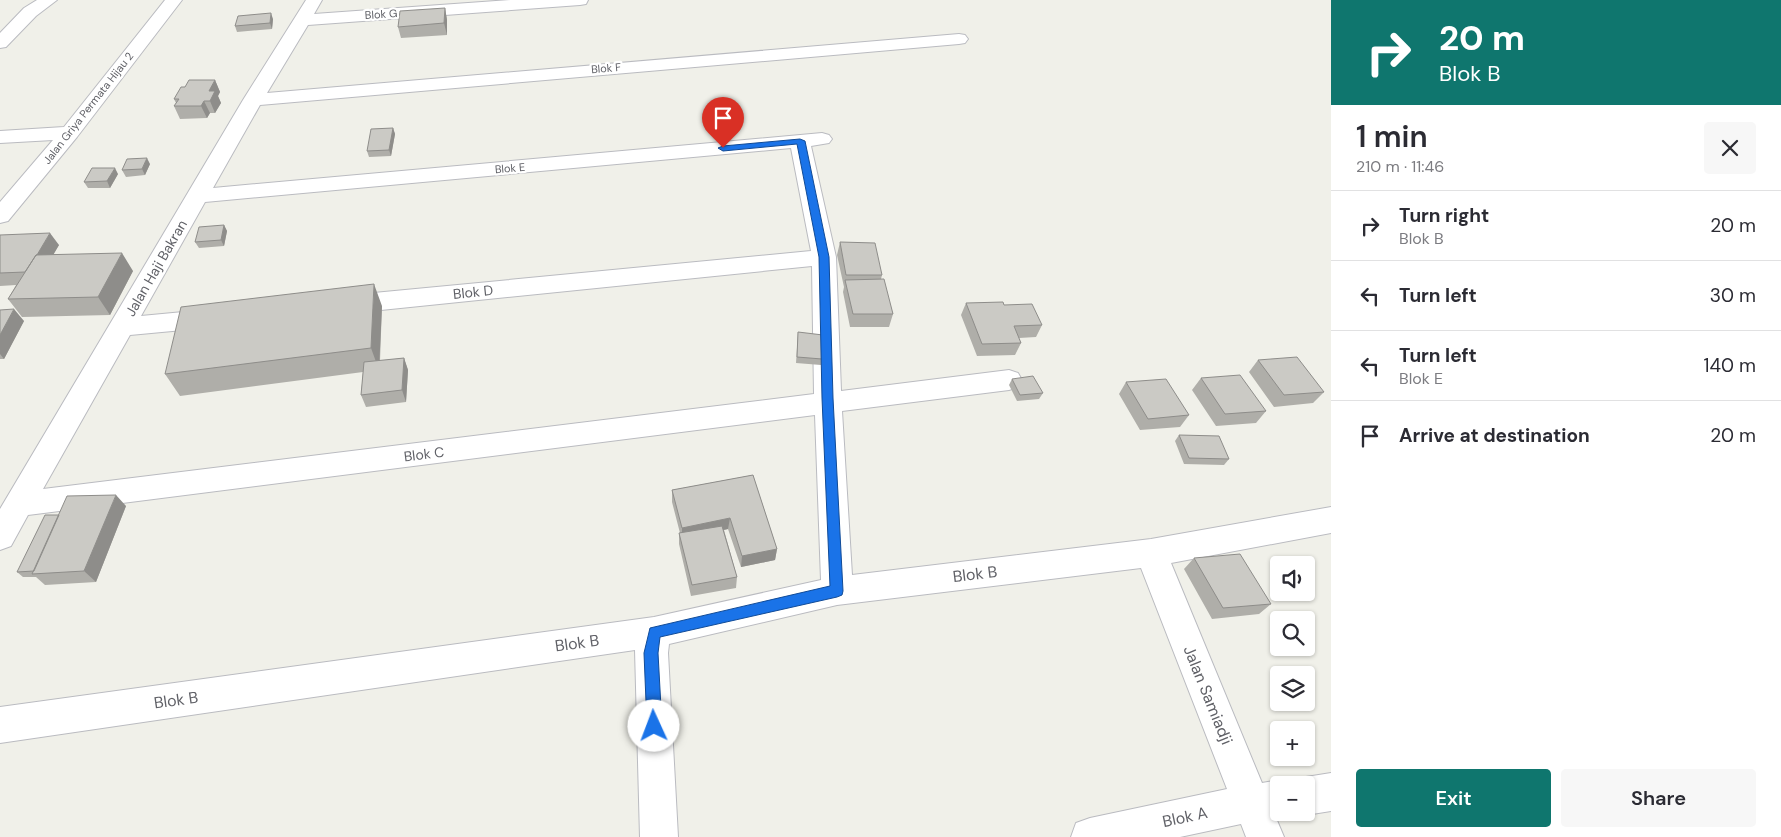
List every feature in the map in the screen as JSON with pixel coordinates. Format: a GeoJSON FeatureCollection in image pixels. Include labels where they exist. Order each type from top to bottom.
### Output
{"type":"FeatureCollection","features":[{"type":"Feature","properties":{"kind":"street"},"geometry":{"type":"LineString","coordinates":[[0,43],[30,12],[48,0]]}},
{"type":"Feature","properties":{"kind":"street","name":"Jalan Griya Permata Hijau 2"},"geometry":{"type":"LineString","coordinates":[[0,216],[70,133],[125,60],[174,0]]}},
{"type":"Feature","properties":{"kind":"street","name":"Jalan Haji Bakran"},"geometry":{"type":"LineString","coordinates":[[0,537],[253,100],[314,0]]}},
{"type":"Feature","properties":{"kind":"street","name":"Blok G"},"geometry":{"type":"LineString","coordinates":[[301,20],[580,0]]}},
{"type":"Feature","properties":{"kind":"street"},"geometry":{"type":"LineString","coordinates":[[0,16],[30,12]]}},
{"type":"Feature","properties":{"kind":"street","name":"Blok F"},"geometry":{"type":"LineString","coordinates":[[253,100],[596,68],[959,39]]}},
{"type":"Feature","properties":{"kind":"street"},"geometry":{"type":"LineString","coordinates":[[0,137],[70,133]]}},
{"type":"Feature","properties":{"kind":"street","name":"Blok E"},"geometry":{"type":"LineString","coordinates":[[197,196],[811,140],[824,257]]}},
{"type":"Feature","properties":{"kind":"street"},"geometry":{"type":"LineString","coordinates":[[824,257],[828,404],[837,591]]}},
{"type":"Feature","properties":{"kind":"street","name":"Blok D"},"geometry":{"type":"LineString","coordinates":[[320,307],[824,257]]}},
{"type":"Feature","properties":{"kind":"street"},"geometry":{"type":"LineString","coordinates":[[122,327],[240,315]]}},
{"type":"Feature","properties":{"kind":"street","name":"Blok C"},"geometry":{"type":"LineString","coordinates":[[20,504],[1009,380]]}},
{"type":"Feature","properties":{"kind":"street","name":"Blok B"},"geometry":{"type":"LineString","coordinates":[[0,725],[654,632],[837,591],[1151,553],[1331,520]]}},
{"type":"Feature","properties":{"kind":"street","name":"Jalan Samiadji"},"geometry":{"type":"LineString","coordinates":[[1151,553],[1265,801],[1265,837]]}},
{"type":"Feature","properties":{"kind":"street"},"geometry":{"type":"LineString","coordinates":[[654,632],[651,653],[659,837]]}},
{"type":"Feature","properties":{"kind":"street"},"geometry":{"type":"LineString","coordinates":[[1315,795],[1331,792]]}},
{"type":"Feature","properties":{"kind":"street","name":"Blok A"},"geometry":{"type":"LineString","coordinates":[[1090,837],[1265,801]]}},
{"type":"Feature","properties":{"kind":"building"},"geometry":{"type":"Polygon","coordinates":[[[445,8],[444,23],[398,27],[400,11],[445,8]]]}},
{"type":"Feature","properties":{"kind":"building"},"geometry":{"type":"Polygon","coordinates":[[[271,13],[270,23],[235,26],[238,16],[271,13]]]}},
{"type":"Feature","properties":{"kind":"building"},"geometry":{"type":"Polygon","coordinates":[[[189,80],[215,80],[209,91],[215,91],[210,101],[204,101],[201,106],[174,106],[179,99],[174,99],[181,87],[185,87],[189,80]]]}},
{"type":"Feature","properties":{"kind":"building"},"geometry":{"type":"Polygon","coordinates":[[[393,128],[389,150],[367,151],[371,129],[393,128]]]}},
{"type":"Feature","properties":{"kind":"building"},"geometry":{"type":"Polygon","coordinates":[[[147,158],[142,169],[122,170],[127,159],[147,158]]]}},
{"type":"Feature","properties":{"kind":"building"},"geometry":{"type":"Polygon","coordinates":[[[92,168],[115,168],[107,181],[84,182],[92,168]]]}},
{"type":"Feature","properties":{"kind":"building"},"geometry":{"type":"Polygon","coordinates":[[[224,225],[221,240],[195,242],[199,227],[224,225]]]}},
{"type":"Feature","properties":{"kind":"building"},"geometry":{"type":"Polygon","coordinates":[[[50,233],[25,272],[0,273],[0,235],[50,233]]]}},
{"type":"Feature","properties":{"kind":"building"},"geometry":{"type":"Polygon","coordinates":[[[840,242],[875,243],[882,275],[846,275],[840,242]]]}},
{"type":"Feature","properties":{"kind":"building"},"geometry":{"type":"Polygon","coordinates":[[[122,253],[98,297],[8,299],[36,255],[122,253]]]}},
{"type":"Feature","properties":{"kind":"building"},"geometry":{"type":"Polygon","coordinates":[[[884,279],[893,314],[853,314],[845,280],[884,279]]]}},
{"type":"Feature","properties":{"kind":"building"},"geometry":{"type":"Polygon","coordinates":[[[374,284],[371,348],[165,374],[181,307],[374,284]]]}},
{"type":"Feature","properties":{"kind":"building"},"geometry":{"type":"Polygon","coordinates":[[[1003,302],[1004,305],[1032,304],[1042,325],[1014,326],[1021,343],[982,344],[966,303],[1003,302]]]}},
{"type":"Feature","properties":{"kind":"building"},"geometry":{"type":"Polygon","coordinates":[[[14,309],[0,335],[0,310],[14,309]]]}},
{"type":"Feature","properties":{"kind":"building"},"geometry":{"type":"Polygon","coordinates":[[[798,332],[823,335],[822,359],[797,357],[798,332]]]}},
{"type":"Feature","properties":{"kind":"building"},"geometry":{"type":"Polygon","coordinates":[[[1297,357],[1324,392],[1284,395],[1258,360],[1297,357]]]}},
{"type":"Feature","properties":{"kind":"building"},"geometry":{"type":"Polygon","coordinates":[[[404,358],[402,390],[361,395],[364,362],[404,358]]]}},
{"type":"Feature","properties":{"kind":"building"},"geometry":{"type":"Polygon","coordinates":[[[1240,375],[1266,411],[1225,414],[1201,378],[1240,375]]]}},
{"type":"Feature","properties":{"kind":"building"},"geometry":{"type":"Polygon","coordinates":[[[1033,376],[1043,393],[1020,395],[1012,379],[1033,376]]]}},
{"type":"Feature","properties":{"kind":"building"},"geometry":{"type":"Polygon","coordinates":[[[1166,379],[1189,415],[1148,419],[1126,382],[1166,379]]]}},
{"type":"Feature","properties":{"kind":"building"},"geometry":{"type":"Polygon","coordinates":[[[1179,435],[1219,436],[1229,459],[1189,458],[1179,435]]]}},
{"type":"Feature","properties":{"kind":"building"},"geometry":{"type":"Polygon","coordinates":[[[753,475],[777,549],[742,556],[730,518],[682,528],[672,490],[753,475]]]}},
{"type":"Feature","properties":{"kind":"building"},"geometry":{"type":"Polygon","coordinates":[[[116,495],[84,571],[32,574],[67,496],[116,495]]]}},
{"type":"Feature","properties":{"kind":"building"},"geometry":{"type":"Polygon","coordinates":[[[45,515],[59,515],[34,571],[17,572],[45,515]]]}},
{"type":"Feature","properties":{"kind":"building"},"geometry":{"type":"Polygon","coordinates":[[[722,526],[737,577],[692,585],[679,533],[722,526]]]}},
{"type":"Feature","properties":{"kind":"building"},"geometry":{"type":"Polygon","coordinates":[[[1240,554],[1271,604],[1223,608],[1194,558],[1240,554]]]}},
{"type":"Feature","properties":{"kind":"route"},"geometry":{"type":"LineString","coordinates":[[654,726],[651,653],[654,632],[837,591],[824,257],[811,186],[800,141],[723,148]]}}]}
